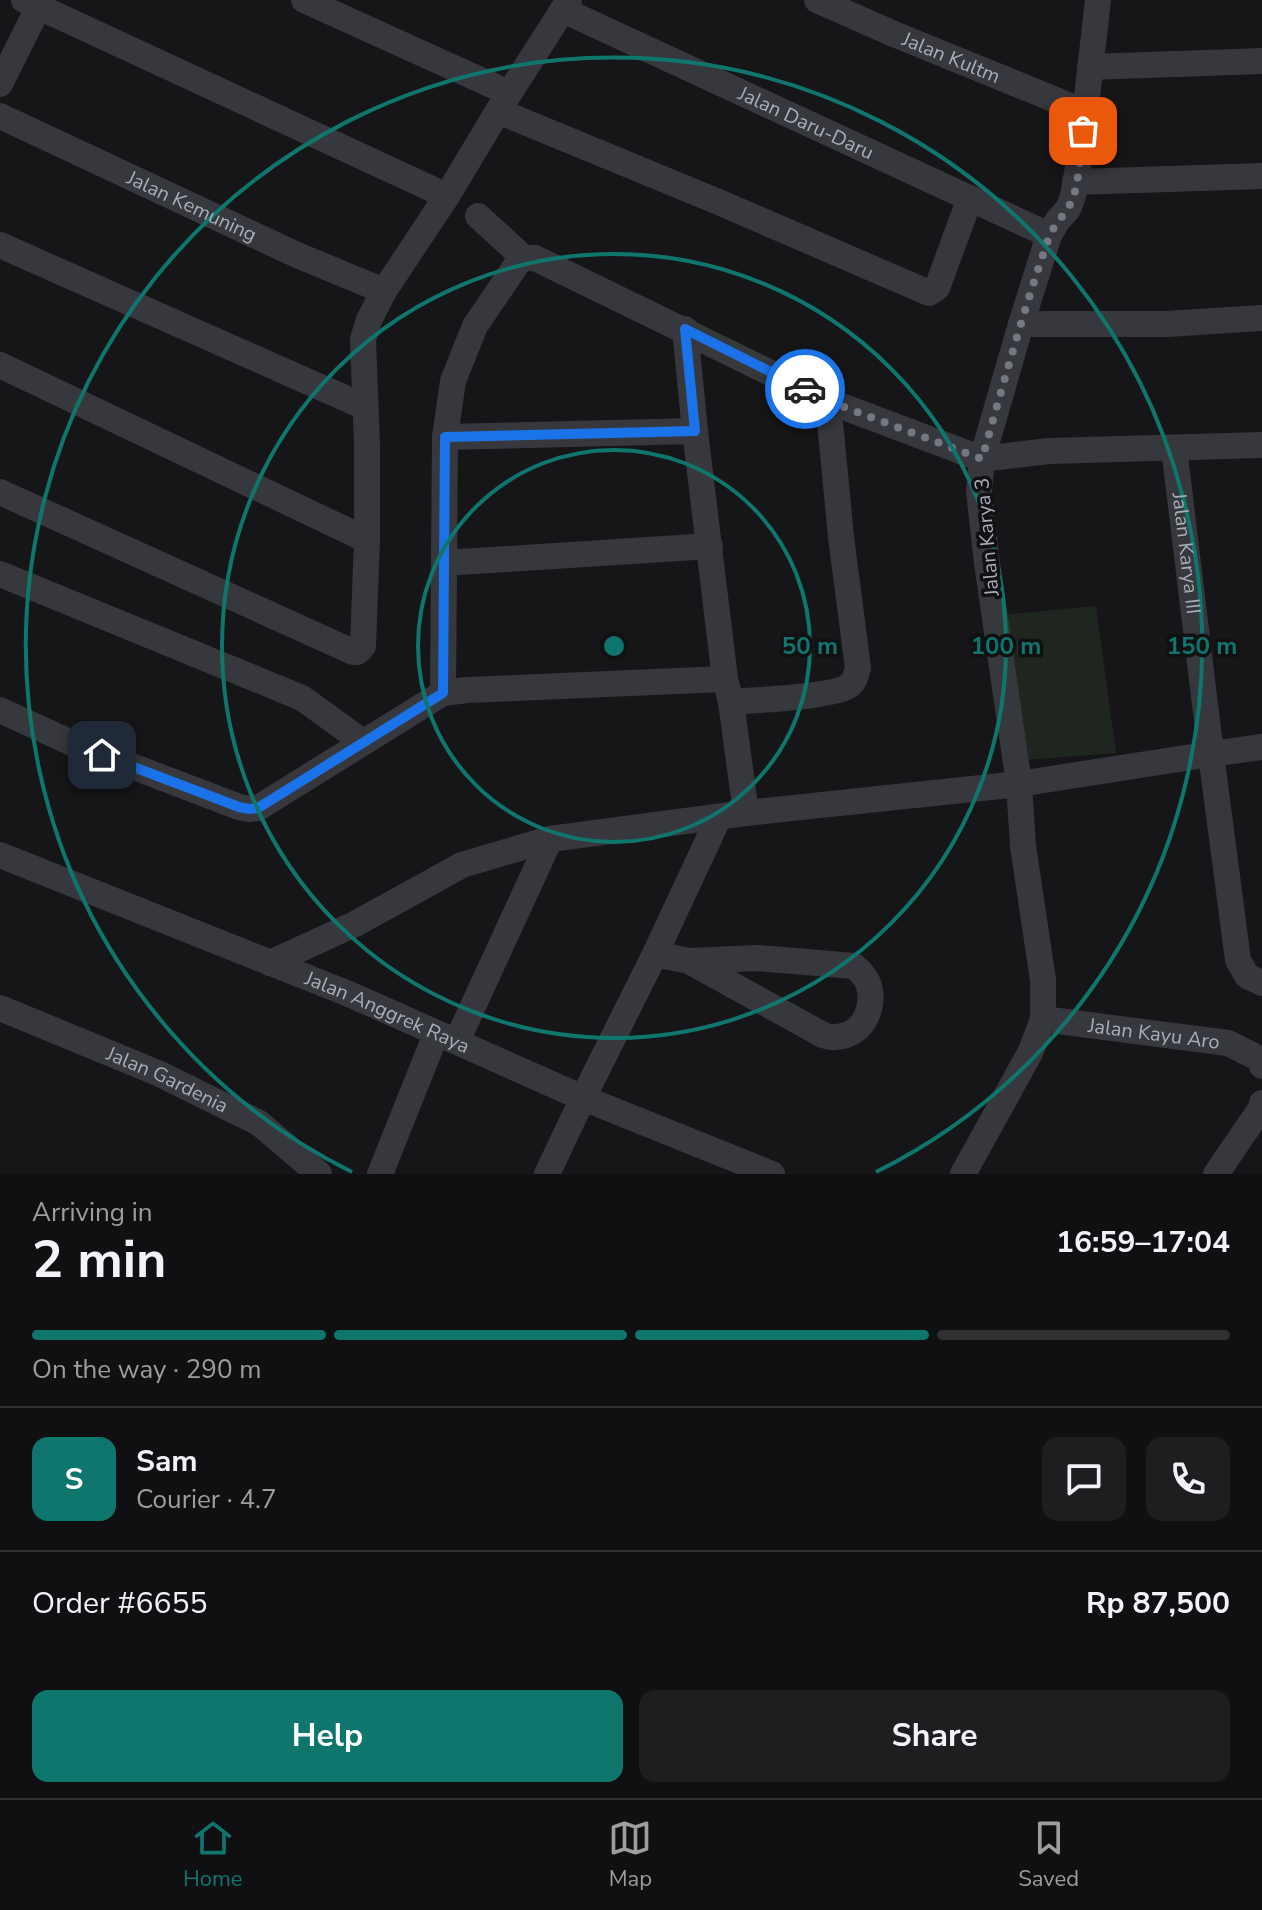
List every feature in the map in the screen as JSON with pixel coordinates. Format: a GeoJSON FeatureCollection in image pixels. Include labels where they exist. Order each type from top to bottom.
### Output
{"type":"FeatureCollection","features":[{"type":"Feature","properties":{"kind":"street"},"geometry":{"type":"LineString","coordinates":[[304,0],[504,102],[721,203],[929,293],[937,288],[970,198]]}},
{"type":"Feature","properties":{"kind":"street","name":"Jalan Kultm"},"geometry":{"type":"LineString","coordinates":[[817,0],[1085,112]]}},
{"type":"Feature","properties":{"kind":"street","name":"Jalan Karya 3"},"geometry":{"type":"LineString","coordinates":[[967,1172],[1031,1051],[1043,1019],[1043,980],[1023,846],[1019,784],[979,491],[982,459],[1049,235],[1068,209],[1073,196],[1098,0]]}},
{"type":"Feature","properties":{"kind":"street"},"geometry":{"type":"LineString","coordinates":[[0,84],[35,2],[447,196]]}},
{"type":"Feature","properties":{"kind":"street"},"geometry":{"type":"LineString","coordinates":[[0,492],[357,652],[363,646],[367,540],[363,339],[369,320],[384,291],[566,5]]}},
{"type":"Feature","properties":{"kind":"street","name":"Jalan Daru-Daru"},"geometry":{"type":"LineString","coordinates":[[566,5],[1049,235]]}},
{"type":"Feature","properties":{"kind":"street"},"geometry":{"type":"LineString","coordinates":[[1090,67],[1262,61]]}},
{"type":"Feature","properties":{"kind":"street","name":"Jalan Kemuning"},"geometry":{"type":"LineString","coordinates":[[0,116],[297,255],[384,291]]}},
{"type":"Feature","properties":{"kind":"street"},"geometry":{"type":"LineString","coordinates":[[1075,182],[1262,176]]}},
{"type":"Feature","properties":{"kind":"street"},"geometry":{"type":"LineString","coordinates":[[478,216],[524,258]]}},
{"type":"Feature","properties":{"kind":"street"},"geometry":{"type":"LineString","coordinates":[[0,245],[365,407]]}},
{"type":"Feature","properties":{"kind":"street"},"geometry":{"type":"LineString","coordinates":[[443,693],[445,437],[453,381],[475,326],[524,258],[535,258],[828,401],[982,459],[1049,451],[1262,445]]}},
{"type":"Feature","properties":{"kind":"street"},"geometry":{"type":"LineString","coordinates":[[1021,324],[1167,324],[1262,318]]}},
{"type":"Feature","properties":{"kind":"street"},"geometry":{"type":"LineString","coordinates":[[685,329],[695,431],[746,813]]}},
{"type":"Feature","properties":{"kind":"street"},"geometry":{"type":"LineString","coordinates":[[0,365],[367,540]]}},
{"type":"Feature","properties":{"kind":"street"},"geometry":{"type":"LineString","coordinates":[[0,710],[74,744],[249,809],[258,808],[443,693],[482,689],[728,690],[823,694],[848,687],[854,682],[858,668],[828,401]]}},
{"type":"Feature","properties":{"kind":"street"},"geometry":{"type":"LineString","coordinates":[[445,437],[695,431]]}},
{"type":"Feature","properties":{"kind":"street","name":"Jalan Karya III"},"geometry":{"type":"LineString","coordinates":[[1174,448],[1238,960],[1247,976],[1262,983]]}},
{"type":"Feature","properties":{"kind":"street"},"geometry":{"type":"LineString","coordinates":[[444,563],[710,546]]}},
{"type":"Feature","properties":{"kind":"street"},"geometry":{"type":"LineString","coordinates":[[0,574],[302,698],[363,742]]}},
{"type":"Feature","properties":{"kind":"street"},"geometry":{"type":"LineString","coordinates":[[270,963],[355,924],[462,865],[550,839],[746,813],[1019,784],[1262,747]]}},
{"type":"Feature","properties":{"kind":"street"},"geometry":{"type":"LineString","coordinates":[[547,1174],[719,817]]}},
{"type":"Feature","properties":{"kind":"street"},"geometry":{"type":"LineString","coordinates":[[380,1174],[446,1037],[550,839]]}},
{"type":"Feature","properties":{"kind":"street","name":"Jalan Anggrek Raya"},"geometry":{"type":"LineString","coordinates":[[0,855],[349,994],[583,1098],[726,1166],[772,1174]]}},
{"type":"Feature","properties":{"kind":"street"},"geometry":{"type":"LineString","coordinates":[[655,954],[689,961],[758,958],[854,966],[869,984],[870,1007],[864,1024],[850,1033],[836,1037],[823,1035],[689,961]]}},
{"type":"Feature","properties":{"kind":"street","name":"Jalan Gardenia"},"geometry":{"type":"LineString","coordinates":[[0,1008],[160,1074],[259,1123],[319,1174]]}},
{"type":"Feature","properties":{"kind":"street","name":"Jalan Kayu Aro"},"geometry":{"type":"LineString","coordinates":[[1043,1019],[1228,1043],[1261,1063]]}},
{"type":"Feature","properties":{"kind":"street"},"geometry":{"type":"LineString","coordinates":[[1216,1174],[1262,1106]]}},
{"type":"Feature","properties":{"kind":"shaded area"},"geometry":{"type":"Polygon","coordinates":[[[1096,606],[1116,753],[1024,760],[1000,615],[1096,606]]]}},
{"type":"Feature","properties":{"kind":"way so far"},"geometry":{"type":"LineString","coordinates":[[805,389],[828,401],[982,459],[1049,235],[1068,209],[1073,196],[1083,131]]}},
{"type":"Feature","properties":{"kind":"route"},"geometry":{"type":"LineString","coordinates":[[102,755],[239,807],[258,808],[443,693],[445,437],[695,431],[685,329],[805,389]]}}]}
